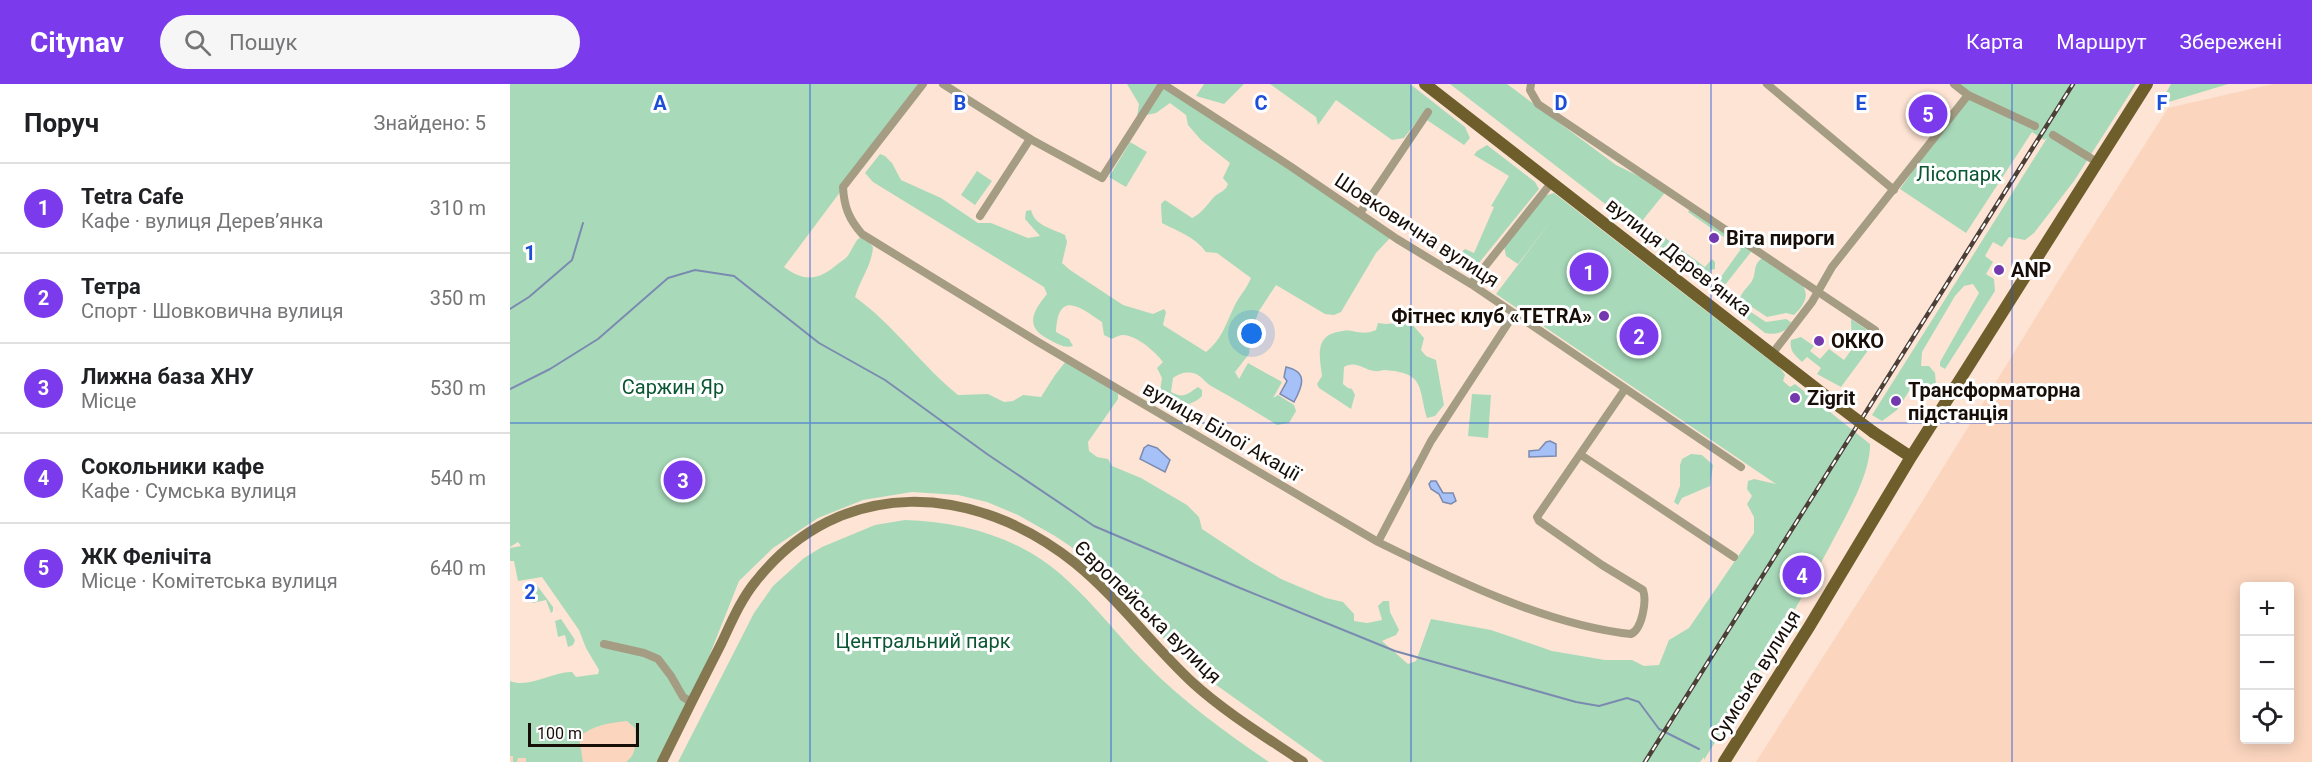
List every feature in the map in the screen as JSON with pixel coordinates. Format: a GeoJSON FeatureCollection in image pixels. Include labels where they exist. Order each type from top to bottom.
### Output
{"type":"FeatureCollection","features":[{"type":"Feature","properties":{"kind":"main road","name":"вулиця Дерев’янка"},"geometry":{"type":"LineString","coordinates":[[1425,84],[1840,407],[1911,457]]}},
{"type":"Feature","properties":{"kind":"main road","name":"Сумська вулиця"},"geometry":{"type":"LineString","coordinates":[[1724,762],[1798,645],[1911,457],[2147,84]]}},
{"type":"Feature","properties":{"kind":"main road","name":"Європейська вулиця"},"geometry":{"type":"LineString","coordinates":[[662,762],[754,583],[784,549],[816,529],[856,510],[907,501],[957,505],[981,511],[1020,527],[1057,550],[1086,573],[1198,688],[1303,762]]}},
{"type":"Feature","properties":{"kind":"street","name":"вулиця Білої Акації"},"geometry":{"type":"LineString","coordinates":[[922,84],[843,187],[844,204],[850,221],[862,234],[878,246],[1378,542],[1436,570],[1548,615],[1586,625],[1634,633],[1638,629],[1645,599],[1644,590],[1602,565],[1539,521],[1538,513],[1581,455]]}},
{"type":"Feature","properties":{"kind":"street"},"geometry":{"type":"LineString","coordinates":[[943,84],[1030,139],[1102,178],[1162,84]]}},
{"type":"Feature","properties":{"kind":"street","name":"Шовковична вулиця"},"geometry":{"type":"LineString","coordinates":[[1162,84],[1397,239],[1471,284],[1741,467]]}},
{"type":"Feature","properties":{"kind":"street"},"geometry":{"type":"LineString","coordinates":[[1767,84],[1894,190]]}},
{"type":"Feature","properties":{"kind":"street"},"geometry":{"type":"LineString","coordinates":[[1954,84],[1968,95],[2035,126]]}},
{"type":"Feature","properties":{"kind":"street"},"geometry":{"type":"LineString","coordinates":[[1530,87],[1538,104],[1875,330]]}},
{"type":"Feature","properties":{"kind":"street"},"geometry":{"type":"LineString","coordinates":[[1772,354],[1818,293],[1832,267],[1968,95]]}},
{"type":"Feature","properties":{"kind":"street"},"geometry":{"type":"LineString","coordinates":[[1360,213],[1428,112]]}},
{"type":"Feature","properties":{"kind":"street"},"geometry":{"type":"LineString","coordinates":[[2053,135],[2097,162]]}},
{"type":"Feature","properties":{"kind":"street"},"geometry":{"type":"LineString","coordinates":[[980,216],[1030,139]]}},
{"type":"Feature","properties":{"kind":"street"},"geometry":{"type":"LineString","coordinates":[[1471,284],[1552,182]]}},
{"type":"Feature","properties":{"kind":"street"},"geometry":{"type":"LineString","coordinates":[[1378,542],[1431,441],[1514,314]]}},
{"type":"Feature","properties":{"kind":"street"},"geometry":{"type":"LineString","coordinates":[[1624,389],[1581,455],[1734,557]]}},
{"type":"Feature","properties":{"kind":"street"},"geometry":{"type":"LineString","coordinates":[[604,644],[656,658],[671,676],[683,697],[691,702]]}},
{"type":"Feature","properties":{"kind":"shaded area"},"geometry":{"type":"Polygon","coordinates":[[[2273,84],[2312,84],[2312,762],[1756,762],[1920,505],[2168,108],[2273,84]]]}},
{"type":"Feature","properties":{"kind":"shaded area"},"geometry":{"type":"Polygon","coordinates":[[[510,690],[644,710],[644,762],[510,762],[510,690]]]}},
{"type":"Feature","properties":{"kind":"green space","name":"Саржин Яр"},"geometry":{"type":"Polygon","coordinates":[[[510,84],[921,84],[784,267],[799,276],[819,276],[844,259],[859,238],[864,238],[873,247],[872,254],[855,297],[882,320],[958,395],[988,394],[1004,402],[1013,401],[1023,395],[1041,397],[1066,361],[1118,394],[1118,399],[1088,442],[1089,451],[1097,457],[1108,459],[1112,466],[1141,478],[1187,505],[1199,517],[1202,529],[1252,562],[1281,579],[1326,598],[1343,602],[1354,614],[1354,621],[1367,623],[1382,620],[1378,606],[1383,601],[1389,601],[1390,612],[1399,630],[1396,635],[1382,641],[1408,664],[1416,661],[1431,619],[1491,630],[1552,651],[1605,660],[1632,660],[1644,666],[1659,665],[1669,640],[1689,628],[1754,533],[1754,517],[1747,504],[1752,496],[1747,489],[1748,481],[1754,479],[1776,484],[1496,294],[1554,217],[1518,264],[1506,256],[1504,246],[1544,196],[1554,193],[1781,369],[1785,375],[1783,381],[1790,387],[1795,384],[1870,444],[1866,469],[1849,510],[1800,600],[1704,760],[1704,757],[1700,762],[1324,762],[1191,667],[1104,576],[1055,536],[1018,515],[987,502],[958,495],[912,492],[863,500],[818,518],[773,548],[739,581],[691,702],[662,762],[626,762],[634,751],[635,742],[635,728],[627,721],[596,727],[579,737],[583,762],[526,762],[526,758],[518,758],[517,762],[513,762],[513,756],[510,756],[510,681],[525,683],[565,672],[572,672],[576,677],[598,674],[599,670],[579,630],[542,577],[518,581],[514,561],[510,561],[510,548],[521,546],[518,542],[510,547],[510,84]]]}},
{"type":"Feature","properties":{"kind":"green space"},"geometry":{"type":"Polygon","coordinates":[[[1127,84],[1158,84],[1271,155],[1390,238],[1376,253],[1341,312],[1334,315],[1325,314],[1276,285],[1259,311],[1251,332],[1249,354],[1235,372],[1239,379],[1248,363],[1282,382],[1273,398],[1278,395],[1294,405],[1296,411],[1289,423],[1277,425],[1211,386],[1198,375],[1190,373],[1173,378],[1171,392],[1188,394],[1198,387],[1202,390],[1202,396],[1188,404],[1171,407],[1159,397],[1162,378],[1157,368],[1163,362],[1160,358],[1145,344],[1133,337],[1122,335],[1112,339],[1104,335],[1102,322],[1078,307],[1065,306],[1061,310],[1056,332],[1069,339],[1073,346],[1062,346],[1042,335],[1033,320],[1037,308],[1047,294],[1044,287],[873,182],[865,173],[880,154],[892,163],[901,180],[941,198],[978,223],[991,223],[1028,238],[1040,236],[1025,219],[1026,211],[1031,210],[1040,223],[1065,235],[1067,242],[1062,263],[1070,270],[1123,305],[1153,314],[1164,309],[1166,312],[1163,325],[1206,352],[1221,335],[1251,278],[1217,253],[1206,252],[1191,238],[1162,223],[1161,204],[1165,200],[1192,218],[1227,187],[1228,184],[1223,178],[1230,163],[1201,140],[1188,125],[1186,115],[1170,103],[1156,113],[1137,117],[1139,104],[1127,84]]]}},
{"type":"Feature","properties":{"kind":"green space"},"geometry":{"type":"Polygon","coordinates":[[[1204,84],[1244,84],[1224,104],[1196,96],[1204,84]]]}},
{"type":"Feature","properties":{"kind":"green space"},"geometry":{"type":"Polygon","coordinates":[[[1270,84],[1410,84],[1465,127],[1470,138],[1464,145],[1421,116],[1404,138],[1392,140],[1336,100],[1318,125],[1316,117],[1270,84]]]}},
{"type":"Feature","properties":{"kind":"green space"},"geometry":{"type":"Polygon","coordinates":[[[1450,84],[1507,84],[1616,165],[1667,190],[1642,221],[1705,267],[1712,259],[1715,262],[1715,269],[1710,270],[1710,279],[1705,281],[1450,84]]]}},
{"type":"Feature","properties":{"kind":"green space","name":"Лісопарк"},"geometry":{"type":"Polygon","coordinates":[[[1954,84],[2136,84],[2074,181],[2034,233],[2025,240],[2009,237],[2002,247],[1993,242],[1985,256],[1993,262],[1986,274],[1994,279],[1995,291],[1945,369],[1940,366],[1940,362],[1979,293],[1973,284],[1964,286],[1955,296],[1922,352],[1921,366],[1929,366],[1935,373],[1936,385],[1924,403],[1920,403],[1919,394],[1911,388],[1897,410],[1882,421],[1872,415],[2047,138],[2044,140],[2032,132],[1966,233],[1900,189],[1968,95],[1954,84]]]}},
{"type":"Feature","properties":{"kind":"green space"},"geometry":{"type":"Polygon","coordinates":[[[2171,84],[2228,84],[2159,105],[2171,84]]]}},
{"type":"Feature","properties":{"kind":"green space"},"geometry":{"type":"Polygon","coordinates":[[[1130,142],[1147,152],[1126,187],[1109,177],[1130,142]]]}},
{"type":"Feature","properties":{"kind":"green space"},"geometry":{"type":"Polygon","coordinates":[[[1487,145],[1535,182],[1539,189],[1474,269],[1460,260],[1458,255],[1465,249],[1474,253],[1494,207],[1491,206],[1509,176],[1474,155],[1487,145]]]}},
{"type":"Feature","properties":{"kind":"green space"},"geometry":{"type":"Polygon","coordinates":[[[977,171],[992,181],[975,205],[961,195],[977,171]]]}},
{"type":"Feature","properties":{"kind":"green space"},"geometry":{"type":"Polygon","coordinates":[[[1690,209],[1750,249],[1751,252],[1725,285],[1734,301],[1766,322],[1786,319],[1791,322],[1786,329],[1773,334],[1765,333],[1713,292],[1713,288],[1741,249],[1688,212],[1690,209]]]}},
{"type":"Feature","properties":{"kind":"green space"},"geometry":{"type":"Polygon","coordinates":[[[1762,258],[1791,275],[1804,288],[1806,296],[1803,305],[1794,315],[1786,313],[1767,317],[1740,299],[1752,281],[1756,266],[1762,258]]]}},
{"type":"Feature","properties":{"kind":"green space"},"geometry":{"type":"Polygon","coordinates":[[[1851,319],[1878,337],[1841,387],[1817,374],[1821,368],[1807,357],[1802,362],[1792,350],[1791,340],[1801,337],[1814,346],[1810,351],[1820,359],[1829,349],[1844,360],[1852,349],[1851,319]]]}},
{"type":"Feature","properties":{"kind":"green space"},"geometry":{"type":"Polygon","coordinates":[[[1410,322],[1424,338],[1421,350],[1426,356],[1436,360],[1444,405],[1435,416],[1427,418],[1418,383],[1407,374],[1376,371],[1356,365],[1344,367],[1343,384],[1352,389],[1355,395],[1351,409],[1319,388],[1317,384],[1322,376],[1320,349],[1325,338],[1337,332],[1369,332],[1376,330],[1378,323],[1410,322]]]}},
{"type":"Feature","properties":{"kind":"green space"},"geometry":{"type":"Polygon","coordinates":[[[1472,394],[1491,395],[1488,438],[1468,436],[1472,394]]]}},
{"type":"Feature","properties":{"kind":"green space"},"geometry":{"type":"Polygon","coordinates":[[[1691,454],[1702,455],[1713,465],[1710,486],[1682,498],[1678,505],[1674,502],[1680,486],[1680,465],[1682,459],[1691,454]]]}},
{"type":"Feature","properties":{"kind":"green space","name":"Центральний парк"},"geometry":{"type":"Polygon","coordinates":[[[905,520],[949,524],[992,535],[1012,543],[1050,565],[1097,610],[1159,677],[1220,728],[1269,762],[678,762],[754,613],[773,586],[804,558],[822,547],[875,525],[905,520]]]}},
{"type":"Feature","properties":{"kind":"green space"},"geometry":{"type":"Polygon","coordinates":[[[536,584],[553,607],[551,613],[546,600],[533,603],[529,585],[536,584]]]}},
{"type":"Feature","properties":{"kind":"green space"},"geometry":{"type":"Polygon","coordinates":[[[561,619],[575,640],[573,645],[568,647],[565,635],[558,637],[555,621],[561,619]]]}},
{"type":"Feature","properties":{"kind":"water"},"geometry":{"type":"Polygon","coordinates":[[[1286,367],[1298,372],[1301,376],[1301,386],[1294,402],[1280,394],[1287,381],[1284,377],[1286,367]]]}},
{"type":"Feature","properties":{"kind":"water"},"geometry":{"type":"Polygon","coordinates":[[[1550,441],[1556,444],[1556,456],[1529,457],[1529,451],[1539,450],[1550,441]]]}},
{"type":"Feature","properties":{"kind":"water"},"geometry":{"type":"Polygon","coordinates":[[[1148,445],[1157,448],[1170,460],[1165,472],[1140,459],[1144,448],[1148,445]]]}},
{"type":"Feature","properties":{"kind":"water"},"geometry":{"type":"Polygon","coordinates":[[[1431,481],[1436,481],[1443,493],[1453,493],[1456,501],[1451,504],[1443,502],[1439,494],[1431,489],[1429,484],[1431,481]]]}},
{"type":"Feature","properties":{"kind":"waterway"},"geometry":{"type":"LineString","coordinates":[[510,309],[529,297],[572,260],[583,223]]}},
{"type":"Feature","properties":{"kind":"waterway"},"geometry":{"type":"LineString","coordinates":[[510,389],[550,369],[598,339],[668,278],[695,270],[734,276],[819,343],[885,380],[987,454],[1094,526],[1395,651],[1576,702],[1599,706],[1627,698],[1639,702],[1659,729],[1699,749]]}},
{"type":"Feature","properties":{"kind":"railway"},"geometry":{"type":"LineString","coordinates":[[1645,762],[2073,84]]}},
{"type":"Feature","properties":{"kind":"place","name":"ЖК Фелічіта"},"geometry":{"type":"Point","coordinates":[1928,114]}},
{"type":"Feature","properties":{"kind":"place","name":"Віта пироги"},"geometry":{"type":"Point","coordinates":[1714,238]}},
{"type":"Feature","properties":{"kind":"place","name":"ANP"},"geometry":{"type":"Point","coordinates":[1999,270]}},
{"type":"Feature","properties":{"kind":"place","name":"Tetra Cafe"},"geometry":{"type":"Point","coordinates":[1589,272]}},
{"type":"Feature","properties":{"kind":"place","name":"Фітнес клуб «TETRA»"},"geometry":{"type":"Point","coordinates":[1604,316]}},
{"type":"Feature","properties":{"kind":"place","name":"Тетра"},"geometry":{"type":"Point","coordinates":[1639,336]}},
{"type":"Feature","properties":{"kind":"place","name":"ОККО"},"geometry":{"type":"Point","coordinates":[1819,341]}},
{"type":"Feature","properties":{"kind":"place","name":"Zigrit"},"geometry":{"type":"Point","coordinates":[1795,398]}},
{"type":"Feature","properties":{"kind":"place","name":"Трансформаторна підстанція"},"geometry":{"type":"Point","coordinates":[1896,401]}},
{"type":"Feature","properties":{"kind":"place","name":"Лижна база ХНУ"},"geometry":{"type":"Point","coordinates":[683,480]}},
{"type":"Feature","properties":{"kind":"place","name":"Сокольники кафе"},"geometry":{"type":"Point","coordinates":[1802,575]}}]}
